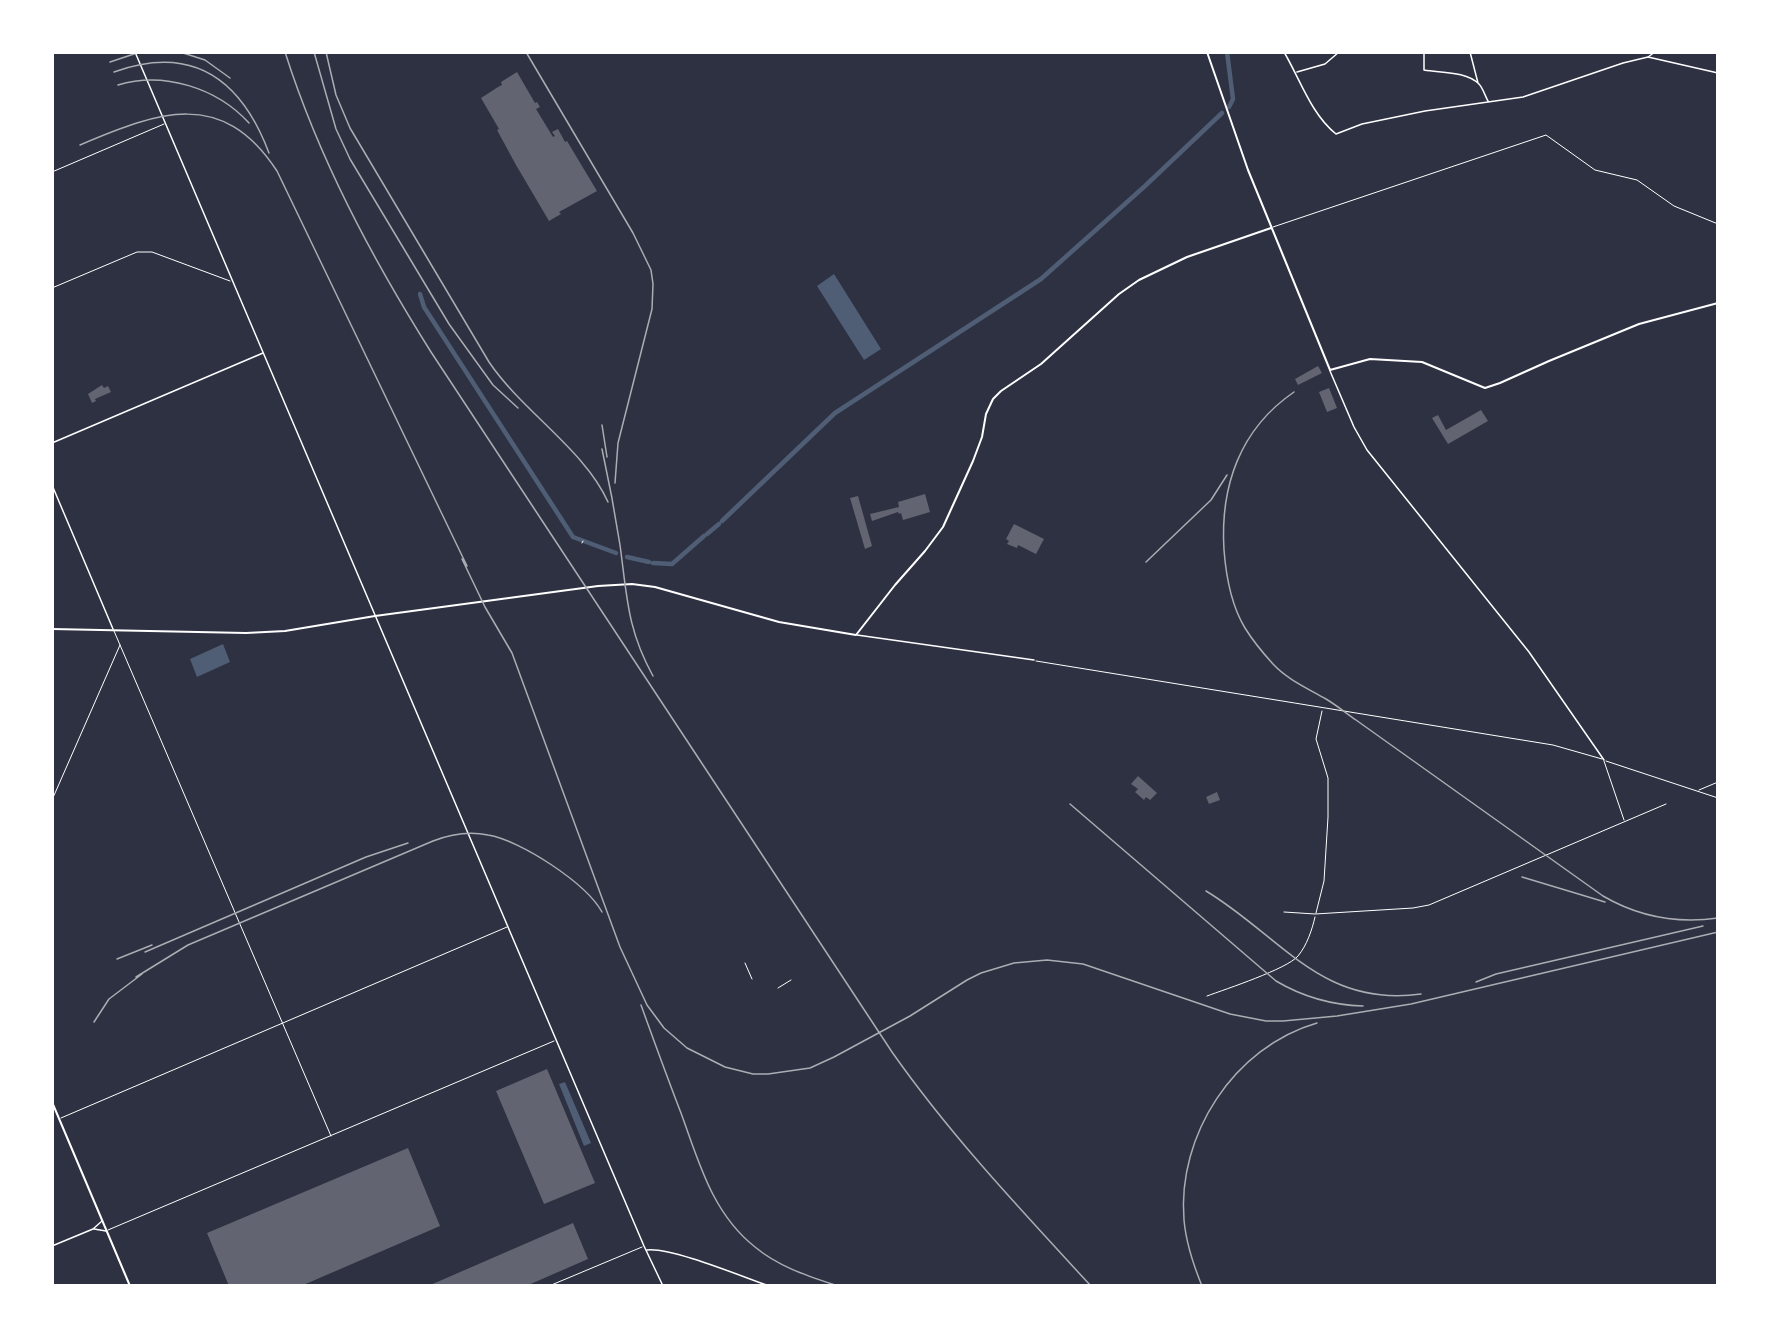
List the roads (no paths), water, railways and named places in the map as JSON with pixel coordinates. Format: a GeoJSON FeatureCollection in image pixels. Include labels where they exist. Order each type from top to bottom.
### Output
{"type":"FeatureCollection","features":[{"type":"Feature","properties":{"kind":"street"},"geometry":{"type":"LineString","coordinates":[[135,52],[663,1286]]}},
{"type":"Feature","properties":{"kind":"street"},"geometry":{"type":"LineString","coordinates":[[1207,52],[1244,160],[1271,228],[1354,427],[1366,450],[1528,650],[1604,760]]}},
{"type":"Feature","properties":{"kind":"street"},"geometry":{"type":"LineString","coordinates":[[1284,52],[1306,96],[1336,134],[1362,124],[1434,109],[1522,97],[1599,70],[1648,57],[1655,52]]}},
{"type":"Feature","properties":{"kind":"street"},"geometry":{"type":"LineString","coordinates":[[1296,72],[1325,64],[1339,52]]}},
{"type":"Feature","properties":{"kind":"street"},"geometry":{"type":"LineString","coordinates":[[1425,52],[1424,70],[1462,76],[1478,84]]}},
{"type":"Feature","properties":{"kind":"street"},"geometry":{"type":"LineString","coordinates":[[1470,52],[1478,84],[1488,102]]}},
{"type":"Feature","properties":{"kind":"street"},"geometry":{"type":"LineString","coordinates":[[1648,57],[1718,74]]}},
{"type":"Feature","properties":{"kind":"street"},"geometry":{"type":"LineString","coordinates":[[856,635],[943,527],[973,461],[982,437],[986,414],[993,399],[1000,391],[1041,363],[1138,280],[1187,257],[1271,228]]}},
{"type":"Feature","properties":{"kind":"street"},"geometry":{"type":"LineString","coordinates":[[1330,370],[1370,359],[1422,362],[1485,388],[1639,324],[1718,303]]}},
{"type":"Feature","properties":{"kind":"street"},"geometry":{"type":"LineString","coordinates":[[52,443],[263,353]]}},
{"type":"Feature","properties":{"kind":"street"},"geometry":{"type":"LineString","coordinates":[[52,485],[114,630]]}},
{"type":"Feature","properties":{"kind":"street"},"geometry":{"type":"LineString","coordinates":[[52,628],[285,632],[375,616],[598,586],[632,584],[656,588],[779,622],[1034,660]]}},
{"type":"Feature","properties":{"kind":"street"},"geometry":{"type":"LineString","coordinates":[[52,1102],[130,1286]]}},
{"type":"Feature","properties":{"kind":"street"},"geometry":{"type":"LineString","coordinates":[[52,1246],[93,1229],[102,1221]]}},
{"type":"Feature","properties":{"kind":"street"},"geometry":{"type":"LineString","coordinates":[[93,1229],[106,1231]]}},
{"type":"Feature","properties":{"kind":"street"},"geometry":{"type":"LineString","coordinates":[[646,1250],[674,1254],[769,1286]]}},
{"type":"Feature","properties":{"kind":"lane"},"geometry":{"type":"LineString","coordinates":[[52,171],[165,123]]}},
{"type":"Feature","properties":{"kind":"lane"},"geometry":{"type":"LineString","coordinates":[[1271,228],[1546,135],[1595,170],[1637,180],[1674,206],[1718,224]]}},
{"type":"Feature","properties":{"kind":"lane"},"geometry":{"type":"LineString","coordinates":[[52,288],[144,251],[232,282]]}},
{"type":"Feature","properties":{"kind":"lane"},"geometry":{"type":"LineString","coordinates":[[114,630],[331,1136]]}},
{"type":"Feature","properties":{"kind":"lane"},"geometry":{"type":"LineString","coordinates":[[52,800],[120,645]]}},
{"type":"Feature","properties":{"kind":"lane"},"geometry":{"type":"LineString","coordinates":[[1034,660],[1552,745],[1718,798]]}},
{"type":"Feature","properties":{"kind":"lane"},"geometry":{"type":"LineString","coordinates":[[1207,996],[1282,967],[1295,959],[1306,942],[1324,881],[1328,778],[1316,739],[1323,709]]}},
{"type":"Feature","properties":{"kind":"lane"},"geometry":{"type":"LineString","coordinates":[[1604,760],[1624,822]]}},
{"type":"Feature","properties":{"kind":"lane"},"geometry":{"type":"LineString","coordinates":[[1698,791],[1718,782]]}},
{"type":"Feature","properties":{"kind":"lane"},"geometry":{"type":"LineString","coordinates":[[1284,912],[1315,914],[1429,905],[1666,804]]}},
{"type":"Feature","properties":{"kind":"lane"},"geometry":{"type":"LineString","coordinates":[[60,1119],[508,927]]}},
{"type":"Feature","properties":{"kind":"lane"},"geometry":{"type":"LineString","coordinates":[[106,1231],[556,1040]]}},
{"type":"Feature","properties":{"kind":"lane"},"geometry":{"type":"LineString","coordinates":[[549,1286],[644,1246]]}},
{"type":"Feature","properties":{"kind":"water"},"geometry":{"type":"Polygon","coordinates":[[[834,274],[881,349],[864,360],[817,286],[834,274]]]}},
{"type":"Feature","properties":{"kind":"water"},"geometry":{"type":"Polygon","coordinates":[[[223,644],[230,662],[197,677],[190,659],[223,644]]]}},
{"type":"Feature","properties":{"kind":"water"},"geometry":{"type":"Polygon","coordinates":[[[565,1082],[591,1143],[584,1146],[559,1084],[565,1082]]]}},
{"type":"Feature","properties":{"kind":"waterway"},"geometry":{"type":"LineString","coordinates":[[1227,52],[1233,99],[1229,107]]}},
{"type":"Feature","properties":{"kind":"waterway"},"geometry":{"type":"LineString","coordinates":[[722,521],[835,413],[1041,279],[1222,113]]}},
{"type":"Feature","properties":{"kind":"waterway"},"geometry":{"type":"LineString","coordinates":[[420,294],[424,307],[573,537],[616,553]]}},
{"type":"Feature","properties":{"kind":"waterway"},"geometry":{"type":"LineString","coordinates":[[707,534],[719,524]]}},
{"type":"Feature","properties":{"kind":"waterway"},"geometry":{"type":"LineString","coordinates":[[653,563],[672,564],[704,536]]}},
{"type":"Feature","properties":{"kind":"waterway"},"geometry":{"type":"LineString","coordinates":[[627,557],[649,562]]}},
{"type":"Feature","properties":{"kind":"railway"},"geometry":{"type":"LineString","coordinates":[[110,62],[140,52]]}},
{"type":"Feature","properties":{"kind":"railway"},"geometry":{"type":"LineString","coordinates":[[180,52],[205,60],[230,78]]}},
{"type":"Feature","properties":{"kind":"railway"},"geometry":{"type":"LineString","coordinates":[[285,52],[314,131],[349,207],[388,281],[431,352],[892,1052],[962,1143],[1091,1286]]}},
{"type":"Feature","properties":{"kind":"railway"},"geometry":{"type":"LineString","coordinates":[[314,52],[336,129],[350,159],[449,324],[493,385],[518,408]]}},
{"type":"Feature","properties":{"kind":"railway"},"geometry":{"type":"LineString","coordinates":[[326,52],[336,95],[350,128],[489,362],[518,397],[584,465],[598,483],[608,502]]}},
{"type":"Feature","properties":{"kind":"railway"},"geometry":{"type":"LineString","coordinates":[[526,52],[633,233],[651,270],[652,309],[618,443],[615,483]]}},
{"type":"Feature","properties":{"kind":"railway"},"geometry":{"type":"LineString","coordinates":[[114,72],[142,64],[167,62],[190,66],[210,74],[228,87],[244,105],[258,127],[269,153]]}},
{"type":"Feature","properties":{"kind":"railway"},"geometry":{"type":"LineString","coordinates":[[118,85],[153,80],[189,86],[222,100],[249,123]]}},
{"type":"Feature","properties":{"kind":"railway"},"geometry":{"type":"LineString","coordinates":[[80,145],[136,123],[187,114],[211,117],[234,127],[256,144],[277,171],[467,566]]}},
{"type":"Feature","properties":{"kind":"railway"},"geometry":{"type":"LineString","coordinates":[[1294,392],[1275,407],[1247,441],[1237,461],[1226,504],[1224,550],[1230,590],[1240,619],[1258,647],[1285,675],[1337,706],[1603,896],[1630,909],[1658,917],[1687,920],[1718,918]]}},
{"type":"Feature","properties":{"kind":"railway"},"geometry":{"type":"LineString","coordinates":[[602,425],[607,457]]}},
{"type":"Feature","properties":{"kind":"railway"},"geometry":{"type":"LineString","coordinates":[[602,449],[618,533],[629,612],[638,643],[653,676]]}},
{"type":"Feature","properties":{"kind":"railway"},"geometry":{"type":"LineString","coordinates":[[1146,562],[1211,500],[1227,475]]}},
{"type":"Feature","properties":{"kind":"railway"},"geometry":{"type":"LineString","coordinates":[[462,559],[485,607],[512,653],[620,947],[647,1005],[664,1028],[687,1048],[725,1067],[753,1074],[810,1068],[910,1016],[967,980],[981,973],[1014,963],[1047,960],[1083,964],[1230,1014],[1266,1021],[1283,1021],[1337,1016],[1411,1004],[1718,932]]}},
{"type":"Feature","properties":{"kind":"railway"},"geometry":{"type":"LineString","coordinates":[[1070,804],[1276,981],[1296,992],[1318,999],[1363,1006]]}},
{"type":"Feature","properties":{"kind":"railway"},"geometry":{"type":"LineString","coordinates":[[136,977],[188,945],[433,841],[460,834],[474,833],[501,839],[534,854],[582,888],[602,912]]}},
{"type":"Feature","properties":{"kind":"railway"},"geometry":{"type":"LineString","coordinates":[[145,952],[366,857],[408,843]]}},
{"type":"Feature","properties":{"kind":"railway"},"geometry":{"type":"LineString","coordinates":[[1522,877],[1605,902]]}},
{"type":"Feature","properties":{"kind":"railway"},"geometry":{"type":"LineString","coordinates":[[1206,891],[1233,909],[1304,965],[1329,979],[1356,990],[1386,995],[1421,994]]}},
{"type":"Feature","properties":{"kind":"railway"},"geometry":{"type":"LineString","coordinates":[[1476,982],[1496,974],[1703,926]]}},
{"type":"Feature","properties":{"kind":"railway"},"geometry":{"type":"LineString","coordinates":[[117,959],[152,945]]}},
{"type":"Feature","properties":{"kind":"railway"},"geometry":{"type":"LineString","coordinates":[[94,1022],[109,999],[142,974]]}},
{"type":"Feature","properties":{"kind":"railway"},"geometry":{"type":"LineString","coordinates":[[641,1005],[701,1168],[717,1203],[728,1219],[764,1254],[794,1270],[838,1286]]}},
{"type":"Feature","properties":{"kind":"railway"},"geometry":{"type":"LineString","coordinates":[[1202,1286],[1190,1253],[1184,1220],[1184,1188],[1190,1157],[1201,1127],[1217,1099],[1237,1073],[1260,1052],[1287,1035],[1317,1023]]}}]}
